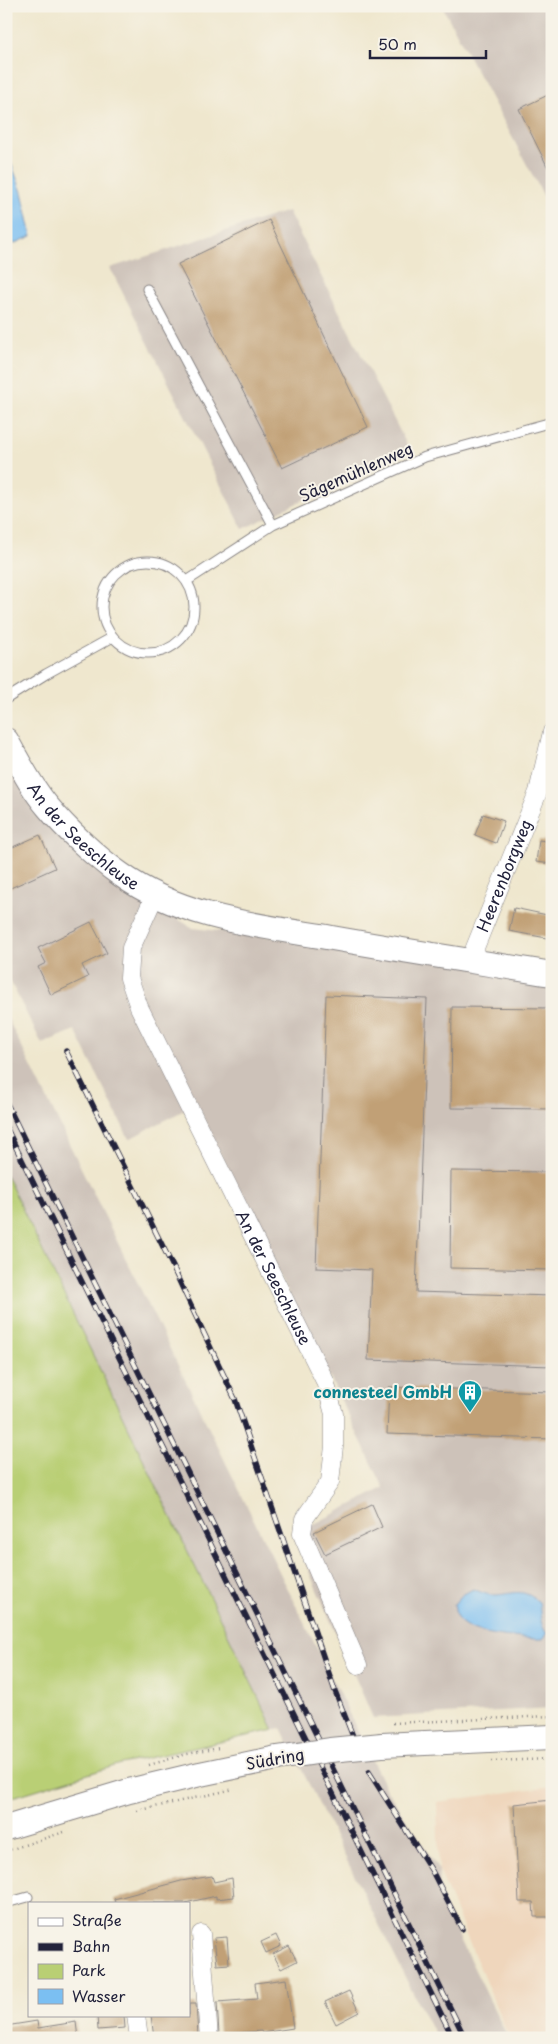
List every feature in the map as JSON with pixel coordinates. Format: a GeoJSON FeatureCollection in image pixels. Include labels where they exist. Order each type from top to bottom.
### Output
{"type":"FeatureCollection","features":[{"type":"Feature","properties":{"kind":"street","name":"Heerenborgweg"},"geometry":{"type":"LineString","coordinates":[[470,960],[541,792],[552,732]]}},
{"type":"Feature","properties":{"kind":"street","name":"An der Seeschleuse"},"geometry":{"type":"LineString","coordinates":[[6,740],[23,771],[48,807],[82,842],[120,874],[156,895],[190,908],[244,923],[552,974]]}},
{"type":"Feature","properties":{"kind":"street","name":"An der Seeschleuse"},"geometry":{"type":"LineString","coordinates":[[156,895],[132,948],[129,978],[143,1016],[325,1381],[334,1414],[334,1446],[330,1482],[304,1519],[302,1534],[358,1665]]}},
{"type":"Feature","properties":{"kind":"street","name":"Südring"},"geometry":{"type":"LineString","coordinates":[[6,1828],[129,1791],[277,1758],[382,1745],[552,1738]]}},
{"type":"Feature","properties":{"kind":"street"},"geometry":{"type":"LineString","coordinates":[[201,1934],[209,2038]]}},
{"type":"Feature","properties":{"kind":"street"},"geometry":{"type":"LineString","coordinates":[[136,2016],[139,2038]]}},
{"type":"Feature","properties":{"kind":"lane"},"geometry":{"type":"LineString","coordinates":[[147,289],[273,525]]}},
{"type":"Feature","properties":{"kind":"lane","name":"Sägemühlenweg"},"geometry":{"type":"LineString","coordinates":[[187,581],[273,525],[425,458],[552,422]]}},
{"type":"Feature","properties":{"kind":"lane"},"geometry":{"type":"LineString","coordinates":[[150,560],[169,565],[187,581],[194,606],[190,626],[176,643],[156,652],[139,652],[124,647],[113,638],[105,624],[101,611],[103,593],[111,578],[130,564],[150,560]]}},
{"type":"Feature","properties":{"kind":"lane"},"geometry":{"type":"LineString","coordinates":[[6,699],[46,674],[113,638]]}},
{"type":"Feature","properties":{"kind":"lane"},"geometry":{"type":"LineString","coordinates":[[6,1903],[28,1897]]}},
{"type":"Feature","properties":{"kind":"path"},"geometry":{"type":"LineString","coordinates":[[393,1723],[552,1716]]}},
{"type":"Feature","properties":{"kind":"path"},"geometry":{"type":"LineString","coordinates":[[137,1811],[239,1787]]}},
{"type":"Feature","properties":{"kind":"path"},"geometry":{"type":"LineString","coordinates":[[6,1851],[72,1830]]}},
{"type":"Feature","properties":{"kind":"shaded area"},"geometry":{"type":"Polygon","coordinates":[[[442,6],[552,6],[552,203],[548,204],[442,6]]]}},
{"type":"Feature","properties":{"kind":"shaded area"},"geometry":{"type":"Polygon","coordinates":[[[288,211],[409,449],[243,529],[110,268],[288,211]]]}},
{"type":"Feature","properties":{"kind":"shaded area"},"geometry":{"type":"Polygon","coordinates":[[[6,762],[28,799],[94,870],[193,928],[470,960],[552,991],[552,1708],[373,1718],[293,1535],[384,1488],[196,1104],[129,1139],[75,1030],[42,1044],[6,973],[6,762]]]}},
{"type":"Feature","properties":{"kind":"shaded area"},"geometry":{"type":"Polygon","coordinates":[[[6,1015],[385,1787],[439,1870],[438,1894],[508,2038],[437,2038],[281,1728],[274,1730],[6,1175],[6,1015]]]}},
{"type":"Feature","properties":{"kind":"shaded area"},"geometry":{"type":"Polygon","coordinates":[[[552,1786],[552,2038],[509,2038],[439,1870],[437,1802],[552,1786]]]}},
{"type":"Feature","properties":{"kind":"green space"},"geometry":{"type":"Polygon","coordinates":[[[6,1175],[274,1730],[121,1764],[6,1799],[6,1175]]]}},
{"type":"Feature","properties":{"kind":"water"},"geometry":{"type":"Polygon","coordinates":[[[6,150],[22,192],[32,236],[6,247],[6,150]]]}},
{"type":"Feature","properties":{"kind":"water"},"geometry":{"type":"Polygon","coordinates":[[[473,1589],[490,1595],[516,1592],[533,1597],[539,1602],[541,1623],[547,1634],[543,1639],[504,1636],[480,1632],[461,1623],[456,1616],[454,1604],[462,1595],[473,1589]]]}},
{"type":"Feature","properties":{"kind":"building"},"geometry":{"type":"Polygon","coordinates":[[[552,93],[552,176],[519,109],[552,93]]]}},
{"type":"Feature","properties":{"kind":"building"},"geometry":{"type":"Polygon","coordinates":[[[269,220],[368,427],[282,468],[178,264],[269,220]]]}},
{"type":"Feature","properties":{"kind":"building"},"geometry":{"type":"Polygon","coordinates":[[[483,814],[504,821],[496,843],[475,835],[483,814]]]}},
{"type":"Feature","properties":{"kind":"building"},"geometry":{"type":"Polygon","coordinates":[[[40,835],[55,868],[6,890],[6,850],[40,835]]]}},
{"type":"Feature","properties":{"kind":"building"},"geometry":{"type":"Polygon","coordinates":[[[539,840],[552,842],[552,864],[536,862],[539,840]]]}},
{"type":"Feature","properties":{"kind":"building"},"geometry":{"type":"Polygon","coordinates":[[[514,908],[552,916],[552,939],[509,931],[514,908]]]}},
{"type":"Feature","properties":{"kind":"building"},"geometry":{"type":"Polygon","coordinates":[[[91,922],[107,953],[82,965],[88,977],[51,995],[38,967],[46,963],[38,948],[91,922]]]}},
{"type":"Feature","properties":{"kind":"building"},"geometry":{"type":"Polygon","coordinates":[[[326,995],[427,999],[416,1292],[552,1296],[552,1366],[368,1360],[372,1270],[316,1268],[326,995]]]}},
{"type":"Feature","properties":{"kind":"building"},"geometry":{"type":"Polygon","coordinates":[[[452,1007],[552,1008],[552,1109],[451,1108],[452,1007]]]}},
{"type":"Feature","properties":{"kind":"building"},"geometry":{"type":"Polygon","coordinates":[[[451,1171],[552,1172],[552,1270],[450,1268],[451,1171]]]}},
{"type":"Feature","properties":{"kind":"building","name":"connesteel GmbH"},"geometry":{"type":"Polygon","coordinates":[[[389,1387],[552,1392],[552,1439],[387,1434],[389,1387]]]}},
{"type":"Feature","properties":{"kind":"building"},"geometry":{"type":"Polygon","coordinates":[[[372,1504],[382,1527],[325,1554],[314,1532],[372,1504]]]}},
{"type":"Feature","properties":{"kind":"building"},"geometry":{"type":"Polygon","coordinates":[[[552,1800],[552,1917],[534,1917],[533,1902],[519,1902],[514,1804],[552,1800]]]}},
{"type":"Feature","properties":{"kind":"building"},"geometry":{"type":"Polygon","coordinates":[[[212,1876],[214,1882],[232,1878],[234,1897],[216,1899],[216,1896],[189,1902],[115,1902],[114,1899],[181,1881],[212,1876]]]}},
{"type":"Feature","properties":{"kind":"building"},"geometry":{"type":"Polygon","coordinates":[[[276,1935],[281,1946],[266,1953],[261,1942],[276,1935]]]}},
{"type":"Feature","properties":{"kind":"building"},"geometry":{"type":"Polygon","coordinates":[[[227,1937],[229,1964],[217,1965],[214,1938],[227,1937]]]}},
{"type":"Feature","properties":{"kind":"building"},"geometry":{"type":"Polygon","coordinates":[[[289,1946],[297,1961],[281,1969],[273,1954],[289,1946]]]}},
{"type":"Feature","properties":{"kind":"building"},"geometry":{"type":"Polygon","coordinates":[[[286,1979],[293,2028],[262,2033],[261,2031],[219,2034],[217,2002],[257,1999],[255,1983],[286,1979]]]}},
{"type":"Feature","properties":{"kind":"building"},"geometry":{"type":"Polygon","coordinates":[[[349,1991],[359,2012],[336,2024],[325,2002],[349,1991]]]}},
{"type":"Feature","properties":{"kind":"building"},"geometry":{"type":"Polygon","coordinates":[[[190,2004],[196,2004],[198,2036],[154,2038],[151,2016],[190,2016],[190,2004]]]}},
{"type":"Feature","properties":{"kind":"building"},"geometry":{"type":"Polygon","coordinates":[[[97,2016],[124,2016],[125,2028],[98,2030],[97,2016]]]}},
{"type":"Feature","properties":{"kind":"building"},"geometry":{"type":"Polygon","coordinates":[[[37,2021],[38,2028],[76,2022],[78,2038],[6,2038],[6,2026],[37,2021]]]}},
{"type":"Feature","properties":{"kind":"railway"},"geometry":{"type":"LineString","coordinates":[[66,1051],[177,1275]]}},
{"type":"Feature","properties":{"kind":"railway"},"geometry":{"type":"LineString","coordinates":[[6,1102],[465,2038]]}},
{"type":"Feature","properties":{"kind":"railway"},"geometry":{"type":"LineString","coordinates":[[6,1127],[453,2038]]}},
{"type":"Feature","properties":{"kind":"railway"},"geometry":{"type":"LineString","coordinates":[[174,1270],[235,1399],[335,1691],[356,1744]]}},
{"type":"Feature","properties":{"kind":"railway"},"geometry":{"type":"LineString","coordinates":[[369,1772],[432,1871],[462,1929]]}},
{"type":"Feature","properties":{"kind":"place","name":"connesteel GmbH"},"geometry":{"type":"Point","coordinates":[470,1413]}}]}
